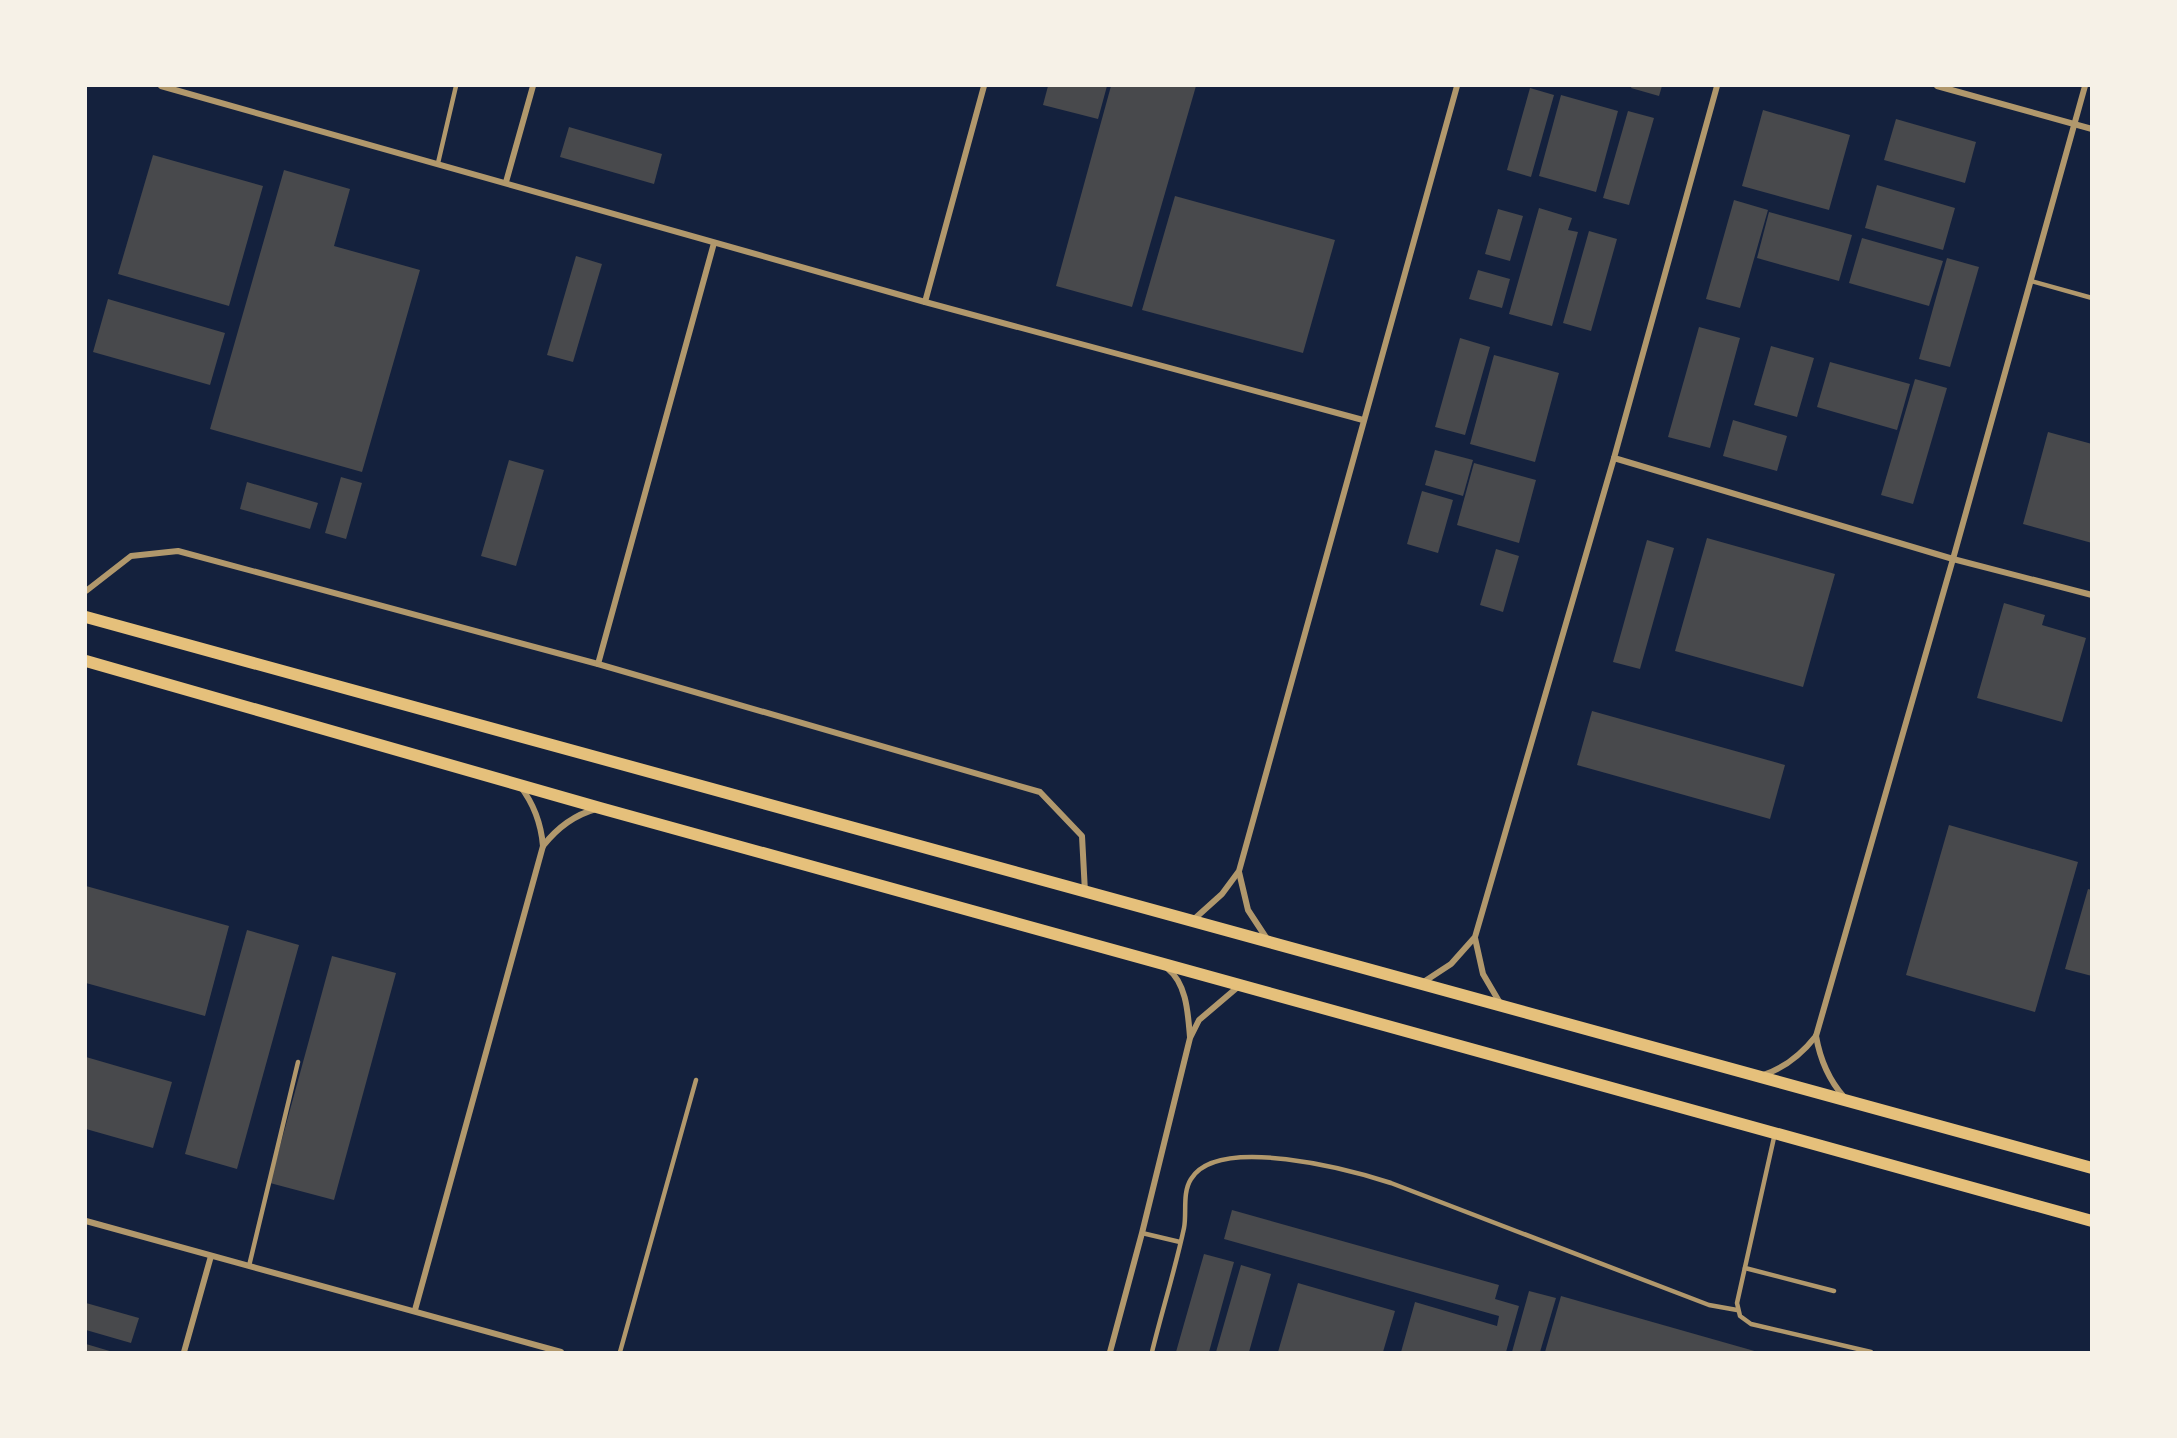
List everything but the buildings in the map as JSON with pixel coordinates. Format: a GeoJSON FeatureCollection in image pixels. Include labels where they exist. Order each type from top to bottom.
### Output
{"type":"FeatureCollection","features":[{"type":"Feature","properties":{"kind":"main road"},"geometry":{"type":"LineString","coordinates":[[86,617],[2091,1168]]}},
{"type":"Feature","properties":{"kind":"main road"},"geometry":{"type":"LineString","coordinates":[[86,662],[1163,965],[2091,1221]]}},
{"type":"Feature","properties":{"kind":"street"},"geometry":{"type":"LineString","coordinates":[[161,86],[925,302],[1362,420]]}},
{"type":"Feature","properties":{"kind":"street"},"geometry":{"type":"LineString","coordinates":[[506,182],[532,86]]}},
{"type":"Feature","properties":{"kind":"street"},"geometry":{"type":"LineString","coordinates":[[925,302],[984,86]]}},
{"type":"Feature","properties":{"kind":"street"},"geometry":{"type":"LineString","coordinates":[[1191,921],[1222,894],[1239,872],[1362,420],[1457,86]]}},
{"type":"Feature","properties":{"kind":"street"},"geometry":{"type":"LineString","coordinates":[[1502,1005],[1483,974],[1475,937],[1614,458],[1718,86]]}},
{"type":"Feature","properties":{"kind":"street"},"geometry":{"type":"LineString","coordinates":[[1937,86],[2091,129]]}},
{"type":"Feature","properties":{"kind":"street"},"geometry":{"type":"LineString","coordinates":[[1848,1101],[1830,1078],[1818,1051],[1816,1036],[1953,559],[2085,86]]}},
{"type":"Feature","properties":{"kind":"street"},"geometry":{"type":"LineString","coordinates":[[598,664],[714,243]]}},
{"type":"Feature","properties":{"kind":"street"},"geometry":{"type":"LineString","coordinates":[[1614,458],[1953,559],[2091,595]]}},
{"type":"Feature","properties":{"kind":"street"},"geometry":{"type":"LineString","coordinates":[[86,591],[131,556],[178,551],[598,664],[1040,792],[1082,836],[1085,893]]}},
{"type":"Feature","properties":{"kind":"street"},"geometry":{"type":"LineString","coordinates":[[518,784],[538,820],[543,846]]}},
{"type":"Feature","properties":{"kind":"street"},"geometry":{"type":"LineString","coordinates":[[415,1311],[543,846],[558,828],[578,815],[600,808]]}},
{"type":"Feature","properties":{"kind":"street"},"geometry":{"type":"LineString","coordinates":[[1239,872],[1248,910],[1270,943]]}},
{"type":"Feature","properties":{"kind":"street"},"geometry":{"type":"LineString","coordinates":[[1421,983],[1451,964],[1475,937]]}},
{"type":"Feature","properties":{"kind":"street"},"geometry":{"type":"LineString","coordinates":[[1163,965],[1173,973],[1182,991],[1188,1014],[1190,1038]]}},
{"type":"Feature","properties":{"kind":"street"},"geometry":{"type":"LineString","coordinates":[[1110,1353],[1190,1038],[1199,1020],[1239,986]]}},
{"type":"Feature","properties":{"kind":"street"},"geometry":{"type":"LineString","coordinates":[[1757,1077],[1772,1072],[1796,1058],[1816,1036]]}},
{"type":"Feature","properties":{"kind":"street"},"geometry":{"type":"LineString","coordinates":[[86,1221],[561,1353]]}},
{"type":"Feature","properties":{"kind":"street"},"geometry":{"type":"LineString","coordinates":[[184,1353],[211,1256]]}},
{"type":"Feature","properties":{"kind":"lane"},"geometry":{"type":"LineString","coordinates":[[438,163],[456,86]]}},
{"type":"Feature","properties":{"kind":"lane"},"geometry":{"type":"LineString","coordinates":[[2031,281],[2091,298]]}},
{"type":"Feature","properties":{"kind":"lane"},"geometry":{"type":"LineString","coordinates":[[249,1266],[298,1062]]}},
{"type":"Feature","properties":{"kind":"lane"},"geometry":{"type":"LineString","coordinates":[[620,1353],[696,1080]]}},
{"type":"Feature","properties":{"kind":"lane"},"geometry":{"type":"LineString","coordinates":[[1775,1133],[1737,1310],[1740,1316],[1751,1324],[1871,1353]]}},
{"type":"Feature","properties":{"kind":"lane"},"geometry":{"type":"LineString","coordinates":[[1152,1353],[1180,1242],[1185,1215],[1186,1189],[1202,1168],[1233,1158],[1283,1159],[1338,1168],[1391,1183],[1709,1305],[1737,1310]]}},
{"type":"Feature","properties":{"kind":"lane"},"geometry":{"type":"LineString","coordinates":[[1142,1233],[1180,1242]]}},
{"type":"Feature","properties":{"kind":"lane"},"geometry":{"type":"LineString","coordinates":[[1745,1268],[1834,1291]]}}]}
